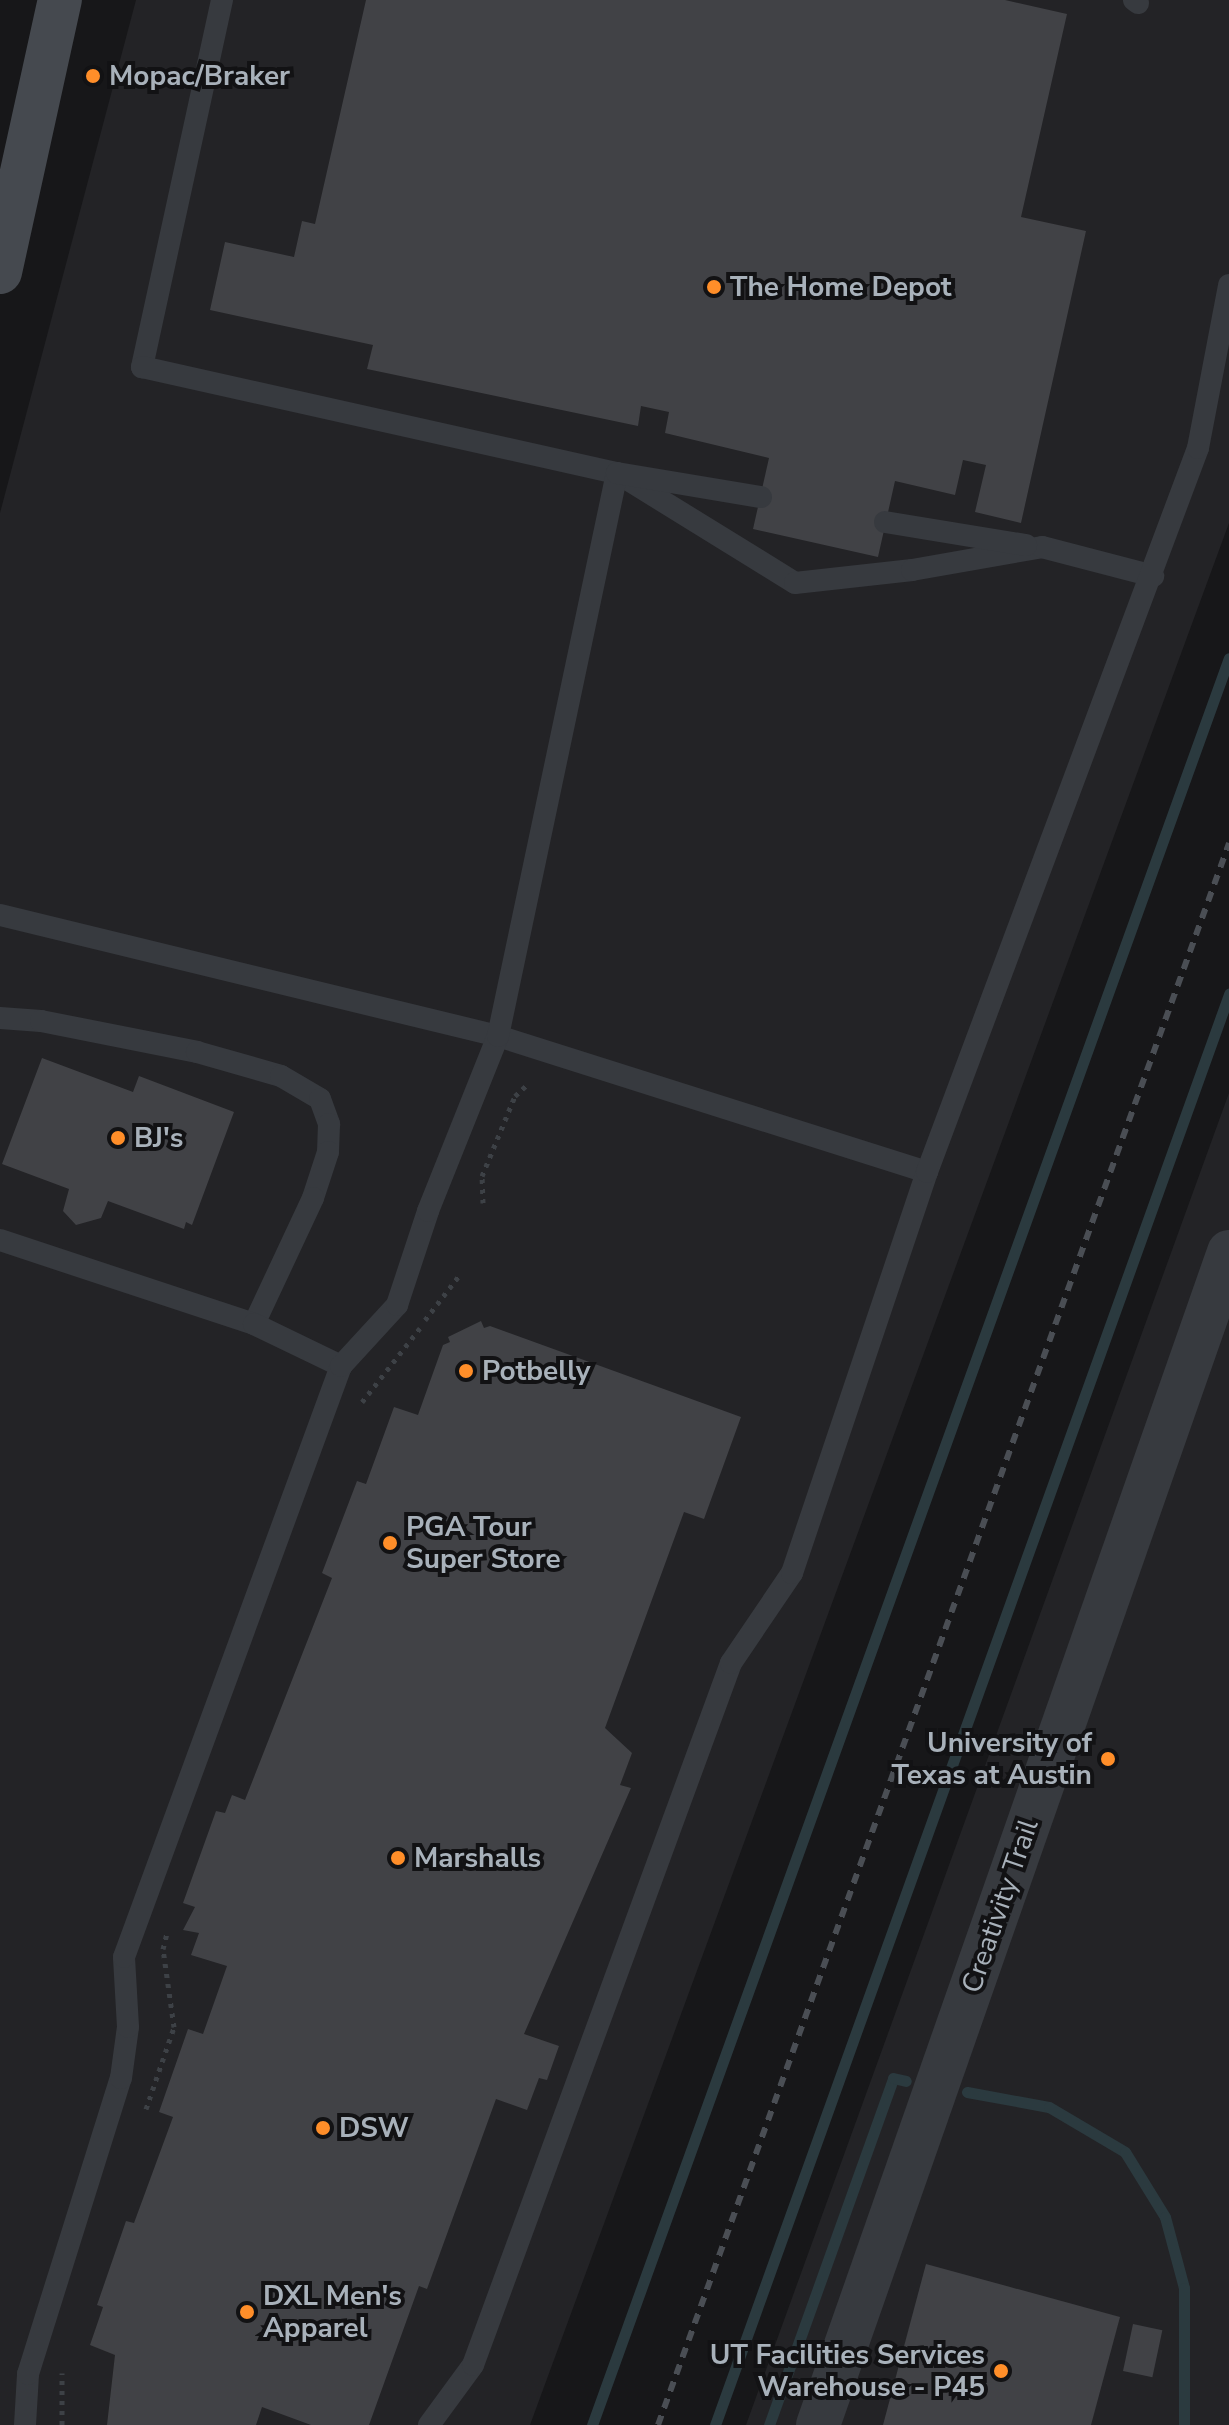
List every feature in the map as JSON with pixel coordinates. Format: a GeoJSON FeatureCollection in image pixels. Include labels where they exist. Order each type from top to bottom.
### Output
{"type":"FeatureCollection","features":[{"type":"Feature","properties":{"kind":"main road"},"geometry":{"type":"LineString","coordinates":[[0,272],[60,0]]}},
{"type":"Feature","properties":{"kind":"street","name":"Creativity Trail"},"geometry":{"type":"LineString","coordinates":[[818,2425],[1229,1252]]}},
{"type":"Feature","properties":{"kind":"lane"},"geometry":{"type":"LineString","coordinates":[[222,0],[142,367],[617,473],[761,497]]}},
{"type":"Feature","properties":{"kind":"lane"},"geometry":{"type":"LineString","coordinates":[[429,2425],[473,2365],[731,1663],[792,1573],[927,1172],[1153,576],[1198,448],[1229,285]]}},
{"type":"Feature","properties":{"kind":"lane"},"geometry":{"type":"LineString","coordinates":[[617,473],[795,583],[912,570],[1042,547]]}},
{"type":"Feature","properties":{"kind":"lane"},"geometry":{"type":"LineString","coordinates":[[25,2425],[28,2374],[121,2078],[128,2027],[124,1957],[341,1366],[397,1305],[428,1211],[498,1036],[617,473]]}},
{"type":"Feature","properties":{"kind":"lane"},"geometry":{"type":"LineString","coordinates":[[885,522],[1042,547],[1153,576]]}},
{"type":"Feature","properties":{"kind":"lane"},"geometry":{"type":"LineString","coordinates":[[0,915],[498,1036],[927,1172]]}},
{"type":"Feature","properties":{"kind":"lane"},"geometry":{"type":"LineString","coordinates":[[0,1018],[41,1021],[197,1052],[281,1076],[320,1099],[329,1124],[328,1152],[313,1198],[254,1324]]}},
{"type":"Feature","properties":{"kind":"lane"},"geometry":{"type":"LineString","coordinates":[[0,1240],[254,1324],[341,1366]]}},
{"type":"Feature","properties":{"kind":"path"},"geometry":{"type":"LineString","coordinates":[[483,1203],[482,1176],[515,1096],[528,1084]]}},
{"type":"Feature","properties":{"kind":"path"},"geometry":{"type":"LineString","coordinates":[[356,1416],[461,1273]]}},
{"type":"Feature","properties":{"kind":"path"},"geometry":{"type":"LineString","coordinates":[[141,2124],[174,2027],[163,1949],[171,1921]]}},
{"type":"Feature","properties":{"kind":"path"},"geometry":{"type":"LineString","coordinates":[[62,2369],[62,2425]]}},
{"type":"Feature","properties":{"kind":"shaded area"},"geometry":{"type":"Polygon","coordinates":[[[136,0],[1229,0],[1229,523],[530,2425],[0,2425],[0,513],[136,0]]]}},
{"type":"Feature","properties":{"kind":"shaded area","name":"University of Texas at Austin"},"geometry":{"type":"Polygon","coordinates":[[[1229,1093],[1229,2425],[746,2425],[1229,1093]]]}},
{"type":"Feature","properties":{"kind":"building","name":"The Home Depot"},"geometry":{"type":"Polygon","coordinates":[[[366,0],[1005,0],[1067,14],[1021,217],[1086,231],[1021,523],[975,512],[986,465],[963,460],[955,495],[895,481],[878,557],[753,529],[769,458],[665,433],[669,412],[641,406],[638,426],[367,369],[373,345],[210,310],[225,242],[294,257],[302,221],[315,224],[366,0]]]}},
{"type":"Feature","properties":{"kind":"building","name":"BJ's"},"geometry":{"type":"Polygon","coordinates":[[[42,1058],[133,1092],[139,1076],[234,1112],[192,1225],[186,1222],[184,1229],[108,1201],[101,1218],[76,1225],[63,1211],[69,1189],[2,1164],[42,1058]]]}},
{"type":"Feature","properties":{"kind":"building"},"geometry":{"type":"Polygon","coordinates":[[[481,1321],[484,1328],[490,1326],[741,1417],[704,1519],[684,1512],[605,1728],[632,1753],[620,1785],[631,1788],[524,2034],[559,2046],[547,2080],[539,2078],[527,2110],[496,2099],[427,2289],[419,2286],[369,2425],[311,2425],[262,2407],[256,2425],[107,2425],[115,2355],[90,2345],[103,2307],[97,2305],[126,2221],[134,2223],[173,2117],[159,2112],[188,2029],[203,2034],[227,1966],[191,1955],[199,1933],[183,1930],[195,1907],[183,1903],[216,1811],[225,1813],[232,1795],[245,1800],[332,1578],[322,1573],[357,1481],[366,1484],[394,1407],[418,1415],[443,1345],[450,1342],[448,1337],[481,1321]]]}},
{"type":"Feature","properties":{"kind":"building","name":"UT Facilities Services Warehouse - P45"},"geometry":{"type":"Polygon","coordinates":[[[926,2264],[1120,2317],[1091,2425],[883,2425],[926,2264]]]}},
{"type":"Feature","properties":{"kind":"building"},"geometry":{"type":"Polygon","coordinates":[[[1133,2324],[1162,2330],[1152,2377],[1123,2371],[1133,2324]]]}},
{"type":"Feature","properties":{"kind":"waterway"},"geometry":{"type":"LineString","coordinates":[[592,2425],[1229,658]]}},
{"type":"Feature","properties":{"kind":"waterway"},"geometry":{"type":"LineString","coordinates":[[715,2425],[1229,994]]}},
{"type":"Feature","properties":{"kind":"waterway"},"geometry":{"type":"LineString","coordinates":[[769,2425],[893,2078],[906,2081]]}},
{"type":"Feature","properties":{"kind":"waterway"},"geometry":{"type":"LineString","coordinates":[[967,2092],[1049,2107],[1125,2152],[1165,2217],[1184,2288],[1184,2425]]}},
{"type":"Feature","properties":{"kind":"railway"},"geometry":{"type":"LineString","coordinates":[[658,2425],[1229,843]]}},
{"type":"Feature","properties":{"kind":"place","name":"Mopac/Braker"},"geometry":{"type":"Point","coordinates":[93,76]}},
{"type":"Feature","properties":{"kind":"place","name":"The Home Depot"},"geometry":{"type":"Point","coordinates":[714,287]}},
{"type":"Feature","properties":{"kind":"place","name":"BJ's"},"geometry":{"type":"Point","coordinates":[118,1138]}},
{"type":"Feature","properties":{"kind":"place","name":"Potbelly"},"geometry":{"type":"Point","coordinates":[466,1371]}},
{"type":"Feature","properties":{"kind":"place","name":"PGA Tour Super Store"},"geometry":{"type":"Point","coordinates":[390,1543]}},
{"type":"Feature","properties":{"kind":"place","name":"University of Texas at Austin"},"geometry":{"type":"Point","coordinates":[1108,1759]}},
{"type":"Feature","properties":{"kind":"place","name":"Marshalls"},"geometry":{"type":"Point","coordinates":[398,1858]}},
{"type":"Feature","properties":{"kind":"place","name":"DSW"},"geometry":{"type":"Point","coordinates":[323,2128]}},
{"type":"Feature","properties":{"kind":"place","name":"DXL Men's Apparel"},"geometry":{"type":"Point","coordinates":[247,2312]}},
{"type":"Feature","properties":{"kind":"place","name":"UT Facilities Services Warehouse - P45"},"geometry":{"type":"Point","coordinates":[1001,2371]}}]}
